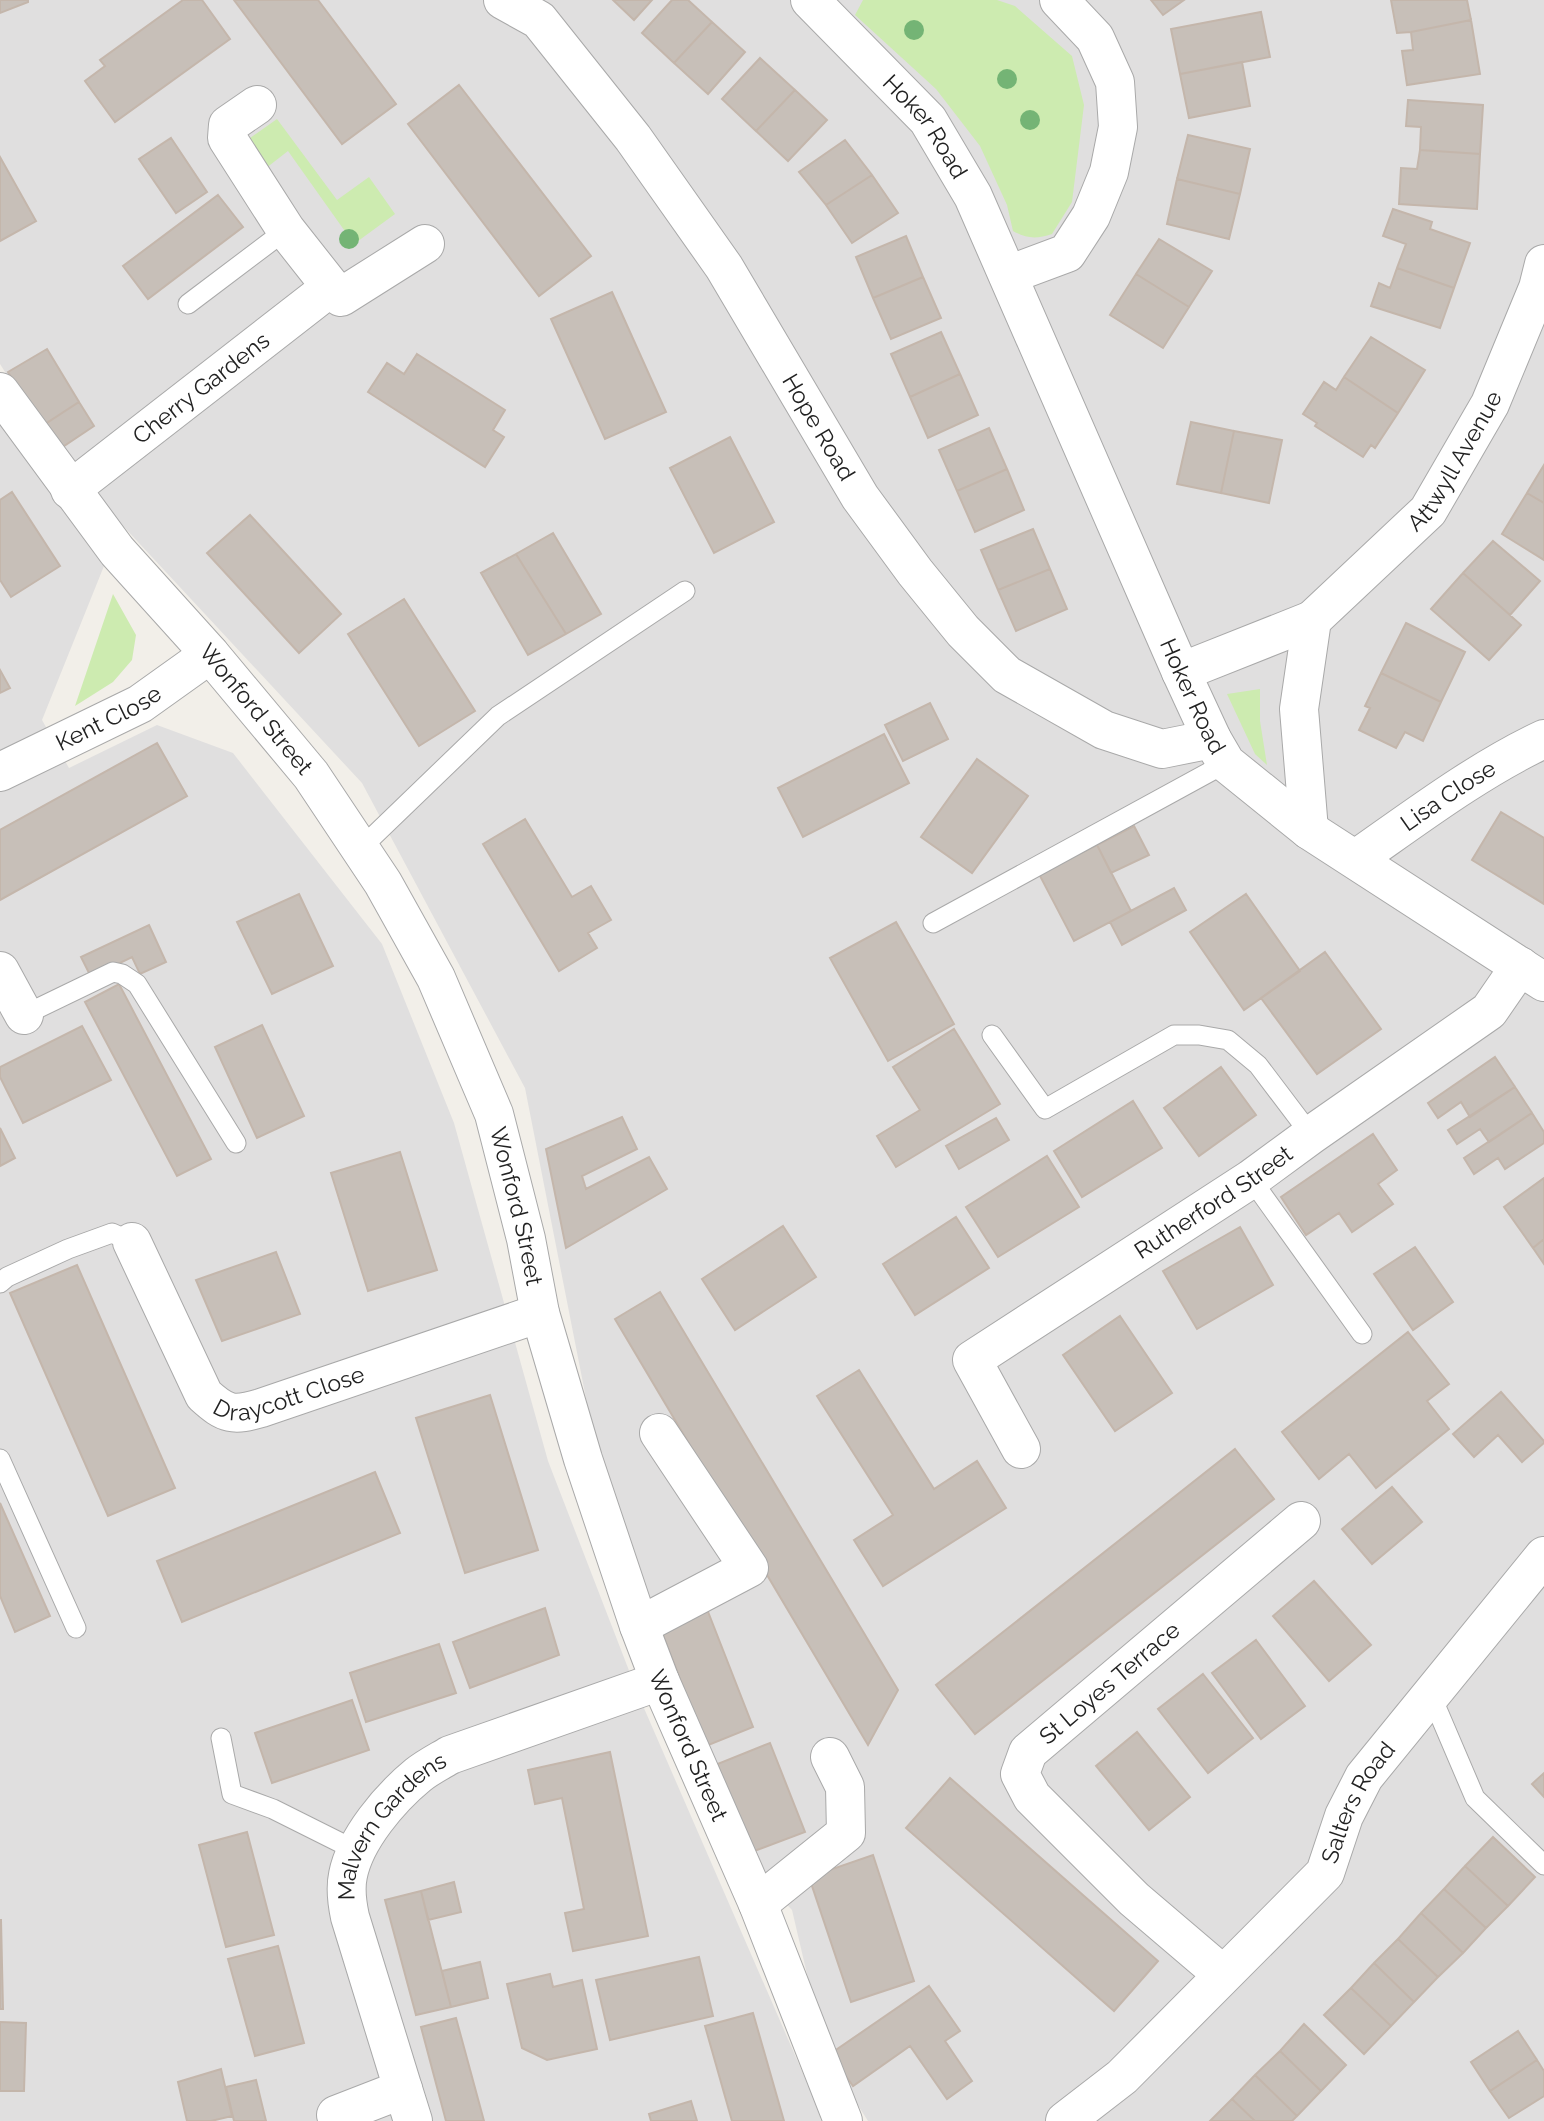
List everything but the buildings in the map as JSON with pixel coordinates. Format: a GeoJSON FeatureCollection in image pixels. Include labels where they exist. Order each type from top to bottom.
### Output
{"type":"FeatureCollection","features":[{"type":"Feature","properties":{"kind":"street","name":"Hope Road"},"geometry":{"type":"LineString","coordinates":[[503,0],[539,20],[633,138],[724,267],[860,497],[963,632],[1007,675],[1104,730],[1162,749],[1219,751]]}},
{"type":"Feature","properties":{"kind":"street","name":"Hoker Road"},"geometry":{"type":"LineString","coordinates":[[810,0],[928,120],[974,196],[1181,672],[1219,751],[1309,830],[1532,974]]}},
{"type":"Feature","properties":{"kind":"street"},"geometry":{"type":"LineString","coordinates":[[1008,275],[1067,253],[1091,216],[1109,172],[1118,127],[1115,82],[1095,38],[1059,0]]}},
{"type":"Feature","properties":{"kind":"street"},"geometry":{"type":"LineString","coordinates":[[257,104],[228,125],[227,138],[286,230],[341,296],[425,244]]}},
{"type":"Feature","properties":{"kind":"street","name":"Attwyll Avenue"},"geometry":{"type":"LineString","coordinates":[[1181,672],[1312,620],[1428,511],[1490,404],[1538,288],[1544,264]]}},
{"type":"Feature","properties":{"kind":"street","name":"Cherry Gardens"},"geometry":{"type":"LineString","coordinates":[[71,490],[331,287]]}},
{"type":"Feature","properties":{"kind":"street","name":"Wonford Street"},"geometry":{"type":"LineString","coordinates":[[0,392],[117,551],[210,654],[311,775],[383,883],[436,978],[494,1114],[526,1239],[540,1313],[583,1459],[639,1626],[660,1681],[758,1904],[843,2121]]}},
{"type":"Feature","properties":{"kind":"street"},"geometry":{"type":"LineString","coordinates":[[1309,830],[1299,709],[1312,620]]}},
{"type":"Feature","properties":{"kind":"street","name":"Kent Close"},"geometry":{"type":"LineString","coordinates":[[0,772],[140,704],[210,654]]}},
{"type":"Feature","properties":{"kind":"street","name":"Lisa Close"},"geometry":{"type":"LineString","coordinates":[[1356,859],[1415,817],[1506,759],[1544,739]]}},
{"type":"Feature","properties":{"kind":"street"},"geometry":{"type":"LineString","coordinates":[[0,971],[24,1015]]}},
{"type":"Feature","properties":{"kind":"street","name":"Rutherford Street"},"geometry":{"type":"LineString","coordinates":[[1021,1449],[972,1360],[1251,1179],[1489,1011],[1532,974]]}},
{"type":"Feature","properties":{"kind":"street","name":"Draycott Close"},"geometry":{"type":"LineString","coordinates":[[132,1242],[204,1395],[219,1408],[238,1414],[540,1313]]}},
{"type":"Feature","properties":{"kind":"street"},"geometry":{"type":"LineString","coordinates":[[639,1626],[749,1568],[659,1433]]}},
{"type":"Feature","properties":{"kind":"street","name":"St Loyes Terrace"},"geometry":{"type":"LineString","coordinates":[[1222,1974],[1134,1899],[1032,1797],[1020,1774],[1028,1752],[1301,1521]]}},
{"type":"Feature","properties":{"kind":"street","name":"Salters Road"},"geometry":{"type":"LineString","coordinates":[[1065,2121],[1122,2077],[1325,1872],[1344,1816],[1364,1777],[1544,1556]]}},
{"type":"Feature","properties":{"kind":"street","name":"Malvern Gardens"},"geometry":{"type":"LineString","coordinates":[[335,2115],[408,2105],[349,1917],[346,1895],[355,1850],[398,1793],[421,1773],[450,1755],[660,1681]]}},
{"type":"Feature","properties":{"kind":"street"},"geometry":{"type":"LineString","coordinates":[[758,1904],[846,1833],[845,1787],[830,1757]]}},
{"type":"Feature","properties":{"kind":"lane"},"geometry":{"type":"LineString","coordinates":[[188,304],[286,230]]}},
{"type":"Feature","properties":{"kind":"lane"},"geometry":{"type":"LineString","coordinates":[[360,849],[498,716],[685,592]]}},
{"type":"Feature","properties":{"kind":"lane"},"geometry":{"type":"LineString","coordinates":[[933,923],[1219,751]]}},
{"type":"Feature","properties":{"kind":"lane"},"geometry":{"type":"LineString","coordinates":[[24,1015],[113,972],[122,974],[137,984],[236,1143]]}},
{"type":"Feature","properties":{"kind":"lane"},"geometry":{"type":"LineString","coordinates":[[992,1035],[1045,1110],[1174,1035],[1199,1035],[1228,1040],[1258,1065],[1311,1135]]}},
{"type":"Feature","properties":{"kind":"lane"},"geometry":{"type":"LineString","coordinates":[[1251,1179],[1362,1334]]}},
{"type":"Feature","properties":{"kind":"lane"},"geometry":{"type":"LineString","coordinates":[[0,1283],[7,1277],[68,1249],[112,1233],[132,1242]]}},
{"type":"Feature","properties":{"kind":"lane"},"geometry":{"type":"LineString","coordinates":[[0,1459],[76,1628]]}},
{"type":"Feature","properties":{"kind":"lane"},"geometry":{"type":"LineString","coordinates":[[1431,1695],[1475,1798],[1544,1865]]}},
{"type":"Feature","properties":{"kind":"lane"},"geometry":{"type":"LineString","coordinates":[[221,1738],[232,1794],[273,1809],[355,1850]]}},
{"type":"Feature","properties":{"kind":"shaded area"},"geometry":{"type":"Polygon","coordinates":[[[0,0],[1544,0],[1544,2121],[868,2121],[826,2055],[792,1910],[749,1865],[640,1595],[595,1444],[525,1088],[362,783],[59,457],[0,364],[0,0]]]}},
{"type":"Feature","properties":{"kind":"shaded area"},"geometry":{"type":"Polygon","coordinates":[[[0,417],[106,561],[42,720],[69,768],[157,725],[233,753],[382,944],[454,1123],[548,1461],[640,1699],[818,2108],[821,2121],[0,2121],[0,417]]]}},
{"type":"Feature","properties":{"kind":"green space"},"geometry":{"type":"Polygon","coordinates":[[[863,0],[997,0],[1015,6],[1072,56],[1084,105],[1072,202],[1052,234],[1032,237],[1013,231],[1007,205],[980,146],[936,89],[855,15],[863,0]]]}},
{"type":"Feature","properties":{"kind":"green space"},"geometry":{"type":"Polygon","coordinates":[[[277,119],[337,200],[369,177],[395,214],[354,244],[288,151],[261,172],[247,149],[250,138],[277,119]]]}},
{"type":"Feature","properties":{"kind":"green space"},"geometry":{"type":"Polygon","coordinates":[[[113,594],[136,635],[132,660],[113,682],[75,706],[113,594]]]}},
{"type":"Feature","properties":{"kind":"green space"},"geometry":{"type":"Polygon","coordinates":[[[1260,689],[1260,721],[1267,765],[1255,754],[1227,694],[1260,689]]]}}]}
